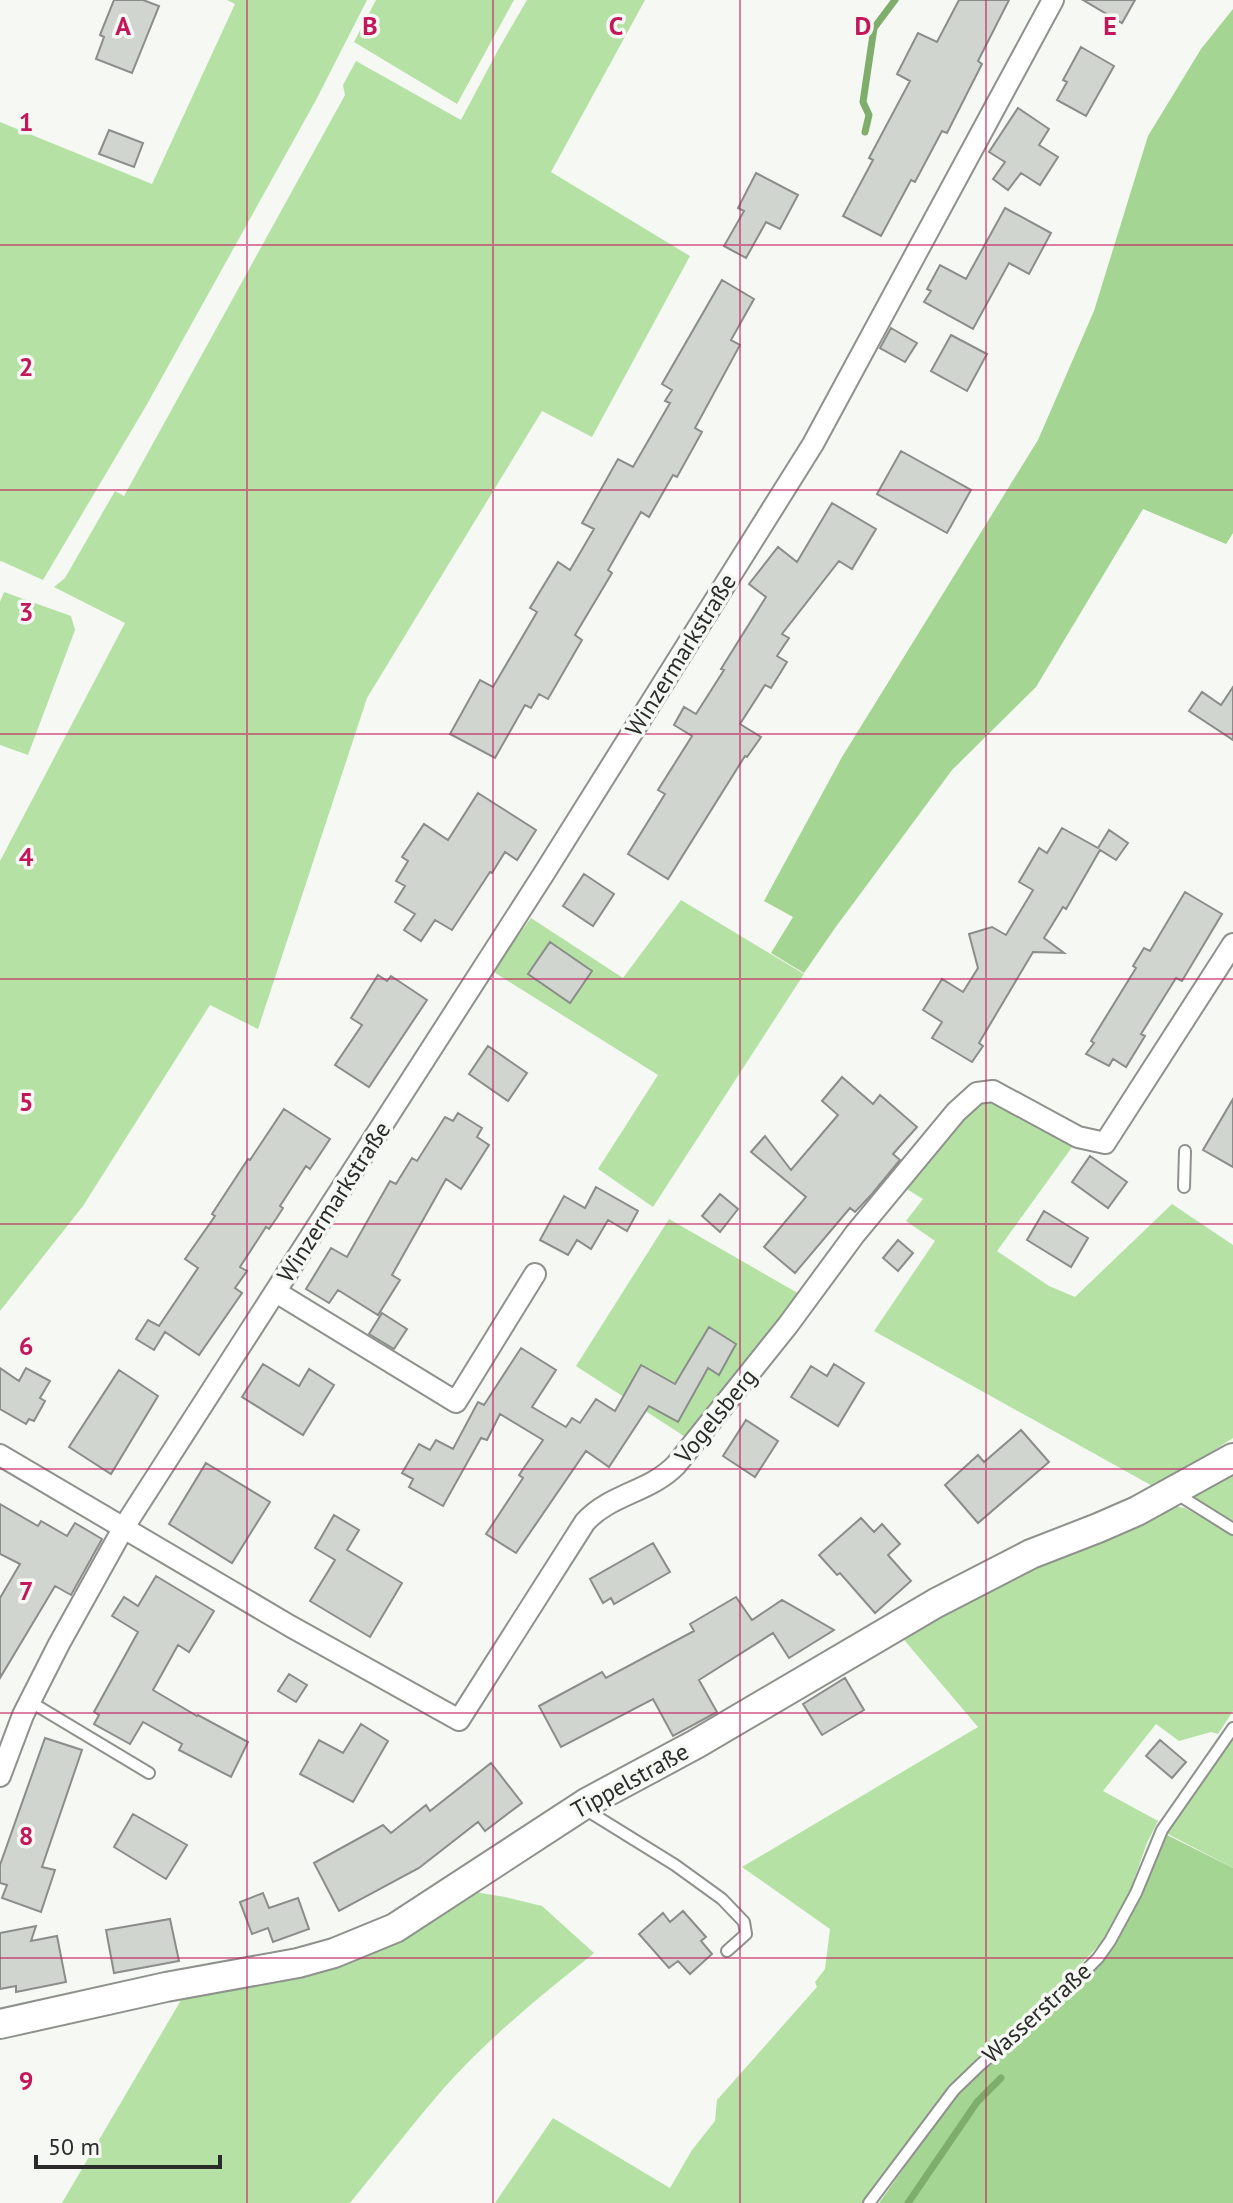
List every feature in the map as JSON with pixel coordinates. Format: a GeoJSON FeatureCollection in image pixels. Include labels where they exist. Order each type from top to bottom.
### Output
{"type":"FeatureCollection","features":[{"type":"Feature","properties":{"kind":"street","name":"Winzermarkstraße"},"geometry":{"type":"LineString","coordinates":[[0,1776],[29,1701],[124,1527],[543,875],[813,444],[1053,0]]}},
{"type":"Feature","properties":{"kind":"street","name":"Vogelsberg"},"geometry":{"type":"LineString","coordinates":[[124,1527],[290,1626],[459,1720],[585,1522],[600,1508],[653,1483],[676,1465],[788,1325],[855,1234],[956,1112],[977,1093],[993,1091],[1078,1137],[1105,1143],[1233,944]]}},
{"type":"Feature","properties":{"kind":"street","name":"Winzermarkstraße"},"geometry":{"type":"LineString","coordinates":[[276,1292],[456,1402],[535,1274]]}},
{"type":"Feature","properties":{"kind":"street"},"geometry":{"type":"LineString","coordinates":[[0,1455],[124,1527]]}},
{"type":"Feature","properties":{"kind":"street","name":"Tippelstraße"},"geometry":{"type":"LineString","coordinates":[[0,2024],[166,1987],[298,1963],[334,1953],[395,1928],[582,1807],[971,1584],[1031,1554],[1098,1528],[1175,1492],[1233,1458]]}},
{"type":"Feature","properties":{"kind":"lane"},"geometry":{"type":"LineString","coordinates":[[1184,1187],[1185,1151]]}},
{"type":"Feature","properties":{"kind":"lane"},"geometry":{"type":"LineString","coordinates":[[1175,1492],[1233,1529]]}},
{"type":"Feature","properties":{"kind":"lane"},"geometry":{"type":"LineString","coordinates":[[29,1701],[149,1773]]}},
{"type":"Feature","properties":{"kind":"lane","name":"Wasserstraße"},"geometry":{"type":"LineString","coordinates":[[869,2203],[954,2090],[1058,1998],[1098,1958],[1136,1893],[1162,1830],[1233,1728]]}},
{"type":"Feature","properties":{"kind":"lane"},"geometry":{"type":"LineString","coordinates":[[582,1807],[675,1865],[722,1899],[744,1922],[746,1934],[727,1951]]}},
{"type":"Feature","properties":{"kind":"green space"},"geometry":{"type":"Polygon","coordinates":[[[227,0],[367,0],[316,100],[146,406],[43,580],[0,562],[0,122],[152,184],[235,4],[227,0]]]}},
{"type":"Feature","properties":{"kind":"green space"},"geometry":{"type":"Polygon","coordinates":[[[376,0],[514,0],[457,104],[354,42],[376,0]]]}},
{"type":"Feature","properties":{"kind":"green space"},"geometry":{"type":"Polygon","coordinates":[[[527,0],[645,0],[551,172],[690,256],[592,437],[542,411],[367,698],[258,1029],[210,1005],[83,1206],[0,1311],[0,861],[125,623],[54,587],[65,578],[115,491],[124,496],[345,95],[343,85],[356,61],[461,120],[527,0]]]}},
{"type":"Feature","properties":{"kind":"green space"},"geometry":{"type":"Polygon","coordinates":[[[1233,9],[1233,533],[1226,544],[1143,509],[1036,687],[952,770],[804,973],[771,953],[793,917],[764,901],[842,757],[1038,440],[1094,311],[1148,136],[1201,49],[1233,9]]]}},
{"type":"Feature","properties":{"kind":"green space"},"geometry":{"type":"Polygon","coordinates":[[[4,592],[71,616],[75,630],[28,755],[0,745],[0,602],[4,592]]]}},
{"type":"Feature","properties":{"kind":"green space"},"geometry":{"type":"Polygon","coordinates":[[[681,900],[804,974],[653,1207],[598,1169],[658,1075],[492,971],[531,918],[623,978],[681,900]]]}},
{"type":"Feature","properties":{"kind":"green space"},"geometry":{"type":"Polygon","coordinates":[[[987,1102],[1002,1103],[1075,1143],[997,1251],[1049,1286],[1075,1297],[1172,1204],[1233,1245],[1233,1438],[1156,1488],[874,1331],[935,1241],[906,1221],[923,1199],[905,1188],[968,1110],[987,1102]]]}},
{"type":"Feature","properties":{"kind":"green space"},"geometry":{"type":"Polygon","coordinates":[[[669,1219],[801,1295],[690,1440],[576,1366],[669,1219]]]}},
{"type":"Feature","properties":{"kind":"green space"},"geometry":{"type":"Polygon","coordinates":[[[1233,1468],[1233,1521],[1189,1495],[1233,1468]]]}},
{"type":"Feature","properties":{"kind":"green space"},"geometry":{"type":"Polygon","coordinates":[[[1172,1506],[1185,1508],[1233,1535],[1233,1711],[1218,1734],[1211,1732],[1179,1741],[1156,1724],[1103,1791],[1158,1821],[1129,1894],[1106,1938],[1045,2001],[951,2086],[869,2203],[495,2203],[553,2118],[670,2188],[692,2150],[715,2121],[717,2100],[817,1987],[815,1982],[825,1969],[830,1929],[742,1867],[978,1727],[900,1635],[955,1603],[1172,1506]]]}},
{"type":"Feature","properties":{"kind":"green space"},"geometry":{"type":"Polygon","coordinates":[[[1233,1732],[1233,1868],[1166,1833],[1233,1732]]]}},
{"type":"Feature","properties":{"kind":"green space"},"geometry":{"type":"Polygon","coordinates":[[[1165,1834],[1233,1868],[1233,2203],[879,2203],[959,2091],[1116,1940],[1165,1834]]]}},
{"type":"Feature","properties":{"kind":"green space"},"geometry":{"type":"Polygon","coordinates":[[[469,1891],[542,1906],[594,1953],[460,2070],[350,2203],[62,2203],[184,1995],[469,1891]]]}},
{"type":"Feature","properties":{"kind":"building"},"geometry":{"type":"Polygon","coordinates":[[[114,0],[143,0],[159,6],[132,73],[96,59],[104,37],[100,35],[114,0]]]}},
{"type":"Feature","properties":{"kind":"building"},"geometry":{"type":"Polygon","coordinates":[[[959,0],[1009,0],[978,61],[982,64],[947,133],[942,131],[881,236],[843,216],[873,160],[869,158],[910,81],[897,74],[918,33],[937,42],[959,0]]]}},
{"type":"Feature","properties":{"kind":"building"},"geometry":{"type":"Polygon","coordinates":[[[1083,0],[1135,0],[1122,23],[1083,0]]]}},
{"type":"Feature","properties":{"kind":"building"},"geometry":{"type":"Polygon","coordinates":[[[1081,47],[1114,66],[1086,116],[1057,100],[1067,82],[1063,80],[1081,47]]]}},
{"type":"Feature","properties":{"kind":"building"},"geometry":{"type":"Polygon","coordinates":[[[1018,108],[1049,129],[1039,145],[1058,157],[1040,185],[1021,173],[1008,190],[993,179],[1005,162],[989,152],[1018,108]]]}},
{"type":"Feature","properties":{"kind":"building"},"geometry":{"type":"Polygon","coordinates":[[[109,130],[143,143],[134,167],[99,154],[109,130]]]}},
{"type":"Feature","properties":{"kind":"building"},"geometry":{"type":"Polygon","coordinates":[[[756,173],[798,195],[780,229],[766,222],[746,258],[724,246],[744,211],[738,208],[756,173]]]}},
{"type":"Feature","properties":{"kind":"building"},"geometry":{"type":"Polygon","coordinates":[[[1005,208],[1051,233],[1029,274],[1009,263],[973,329],[924,302],[931,291],[927,289],[940,265],[966,279],[1005,208]]]}},
{"type":"Feature","properties":{"kind":"building"},"geometry":{"type":"Polygon","coordinates":[[[722,280],[754,299],[731,340],[740,345],[695,428],[702,432],[677,477],[673,475],[649,517],[641,512],[608,570],[612,573],[575,635],[582,640],[548,699],[539,694],[531,708],[525,705],[495,758],[450,734],[480,680],[493,687],[537,612],[530,608],[558,562],[570,570],[594,529],[582,523],[618,459],[633,467],[670,403],[665,401],[672,390],[662,384],[722,280]]]}},
{"type":"Feature","properties":{"kind":"building"},"geometry":{"type":"Polygon","coordinates":[[[891,328],[917,343],[905,362],[880,348],[891,328]]]}},
{"type":"Feature","properties":{"kind":"building"},"geometry":{"type":"Polygon","coordinates":[[[951,335],[987,354],[967,391],[931,371],[951,335]]]}},
{"type":"Feature","properties":{"kind":"building"},"geometry":{"type":"Polygon","coordinates":[[[901,451],[971,490],[947,533],[877,494],[901,451]]]}},
{"type":"Feature","properties":{"kind":"building"},"geometry":{"type":"Polygon","coordinates":[[[832,503],[876,529],[852,569],[839,561],[782,634],[789,638],[777,656],[787,662],[771,688],[765,685],[740,724],[761,737],[745,756],[668,879],[628,854],[665,794],[658,790],[692,736],[674,725],[684,707],[696,714],[766,597],[749,584],[778,547],[797,562],[832,503]]]}},
{"type":"Feature","properties":{"kind":"building"},"geometry":{"type":"Polygon","coordinates":[[[1233,687],[1233,740],[1189,711],[1202,692],[1221,705],[1233,687]]]}},
{"type":"Feature","properties":{"kind":"building"},"geometry":{"type":"Polygon","coordinates":[[[478,793],[536,830],[517,860],[505,852],[452,930],[435,920],[421,941],[404,930],[415,914],[395,902],[405,886],[396,881],[408,861],[402,857],[424,824],[448,840],[478,793]]]}},
{"type":"Feature","properties":{"kind":"building"},"geometry":{"type":"Polygon","coordinates":[[[1062,828],[1098,848],[1109,830],[1128,843],[1116,860],[1100,850],[1066,909],[1063,907],[1044,938],[1064,953],[1033,952],[979,1043],[983,1046],[972,1062],[932,1038],[942,1022],[923,1010],[942,979],[963,992],[978,968],[969,934],[992,927],[1006,935],[1033,890],[1019,882],[1039,848],[1047,853],[1062,828]]]}},
{"type":"Feature","properties":{"kind":"building"},"geometry":{"type":"Polygon","coordinates":[[[584,874],[614,894],[593,926],[563,906],[584,874]]]}},
{"type":"Feature","properties":{"kind":"building"},"geometry":{"type":"Polygon","coordinates":[[[1185,892],[1222,914],[1182,981],[1176,978],[1141,1034],[1145,1036],[1126,1067],[1113,1059],[1109,1066],[1086,1054],[1094,1043],[1091,1041],[1136,968],[1133,966],[1144,948],[1150,951],[1185,892]]]}},
{"type":"Feature","properties":{"kind":"building"},"geometry":{"type":"Polygon","coordinates":[[[550,942],[592,971],[570,1003],[528,974],[550,942]]]}},
{"type":"Feature","properties":{"kind":"building"},"geometry":{"type":"Polygon","coordinates":[[[378,975],[387,981],[391,976],[427,1000],[369,1087],[335,1065],[362,1025],[351,1018],[378,975]]]}},
{"type":"Feature","properties":{"kind":"building"},"geometry":{"type":"Polygon","coordinates":[[[488,1046],[527,1073],[508,1101],[469,1074],[488,1046]]]}},
{"type":"Feature","properties":{"kind":"building"},"geometry":{"type":"Polygon","coordinates":[[[842,1077],[873,1104],[880,1095],[917,1127],[893,1154],[900,1160],[872,1194],[855,1212],[850,1208],[795,1273],[764,1247],[806,1197],[751,1152],[765,1136],[791,1170],[838,1115],[822,1101],[842,1077]]]}},
{"type":"Feature","properties":{"kind":"building"},"geometry":{"type":"Polygon","coordinates":[[[1233,1099],[1233,1167],[1203,1150],[1233,1099]]]}},
{"type":"Feature","properties":{"kind":"building"},"geometry":{"type":"Polygon","coordinates":[[[284,1109],[330,1139],[310,1169],[306,1166],[280,1206],[283,1208],[276,1219],[269,1229],[266,1227],[240,1267],[247,1271],[235,1288],[242,1293],[199,1355],[165,1332],[154,1350],[136,1339],[148,1320],[159,1326],[198,1268],[185,1259],[215,1216],[212,1214],[248,1159],[284,1109]]]}},
{"type":"Feature","properties":{"kind":"building"},"geometry":{"type":"Polygon","coordinates":[[[458,1113],[482,1128],[477,1137],[489,1145],[461,1189],[446,1179],[392,1275],[400,1280],[378,1315],[338,1290],[329,1303],[306,1289],[331,1248],[347,1257],[390,1181],[396,1184],[412,1158],[417,1161],[445,1117],[453,1121],[458,1113]]]}},
{"type":"Feature","properties":{"kind":"building"},"geometry":{"type":"Polygon","coordinates":[[[1090,1156],[1127,1182],[1108,1208],[1072,1182],[1090,1156]]]}},
{"type":"Feature","properties":{"kind":"building"},"geometry":{"type":"Polygon","coordinates":[[[596,1187],[638,1211],[627,1231],[608,1220],[591,1249],[577,1240],[568,1255],[540,1240],[564,1196],[585,1208],[596,1187]]]}},
{"type":"Feature","properties":{"kind":"building"},"geometry":{"type":"Polygon","coordinates":[[[720,1194],[738,1209],[720,1232],[702,1216],[720,1194]]]}},
{"type":"Feature","properties":{"kind":"building"},"geometry":{"type":"Polygon","coordinates":[[[1044,1211],[1088,1238],[1071,1267],[1027,1240],[1044,1211]]]}},
{"type":"Feature","properties":{"kind":"building"},"geometry":{"type":"Polygon","coordinates":[[[898,1240],[913,1253],[898,1271],[883,1258],[898,1240]]]}},
{"type":"Feature","properties":{"kind":"building"},"geometry":{"type":"Polygon","coordinates":[[[382,1313],[407,1329],[394,1349],[369,1334],[382,1313]]]}},
{"type":"Feature","properties":{"kind":"building"},"geometry":{"type":"Polygon","coordinates":[[[709,1327],[736,1344],[719,1375],[708,1368],[678,1422],[649,1406],[609,1467],[586,1451],[516,1553],[486,1534],[523,1478],[519,1475],[543,1440],[500,1414],[487,1440],[481,1438],[443,1506],[409,1487],[413,1479],[402,1473],[419,1444],[430,1450],[436,1440],[453,1449],[478,1402],[484,1405],[521,1348],[556,1370],[532,1407],[566,1427],[572,1418],[580,1423],[596,1399],[615,1411],[641,1365],[675,1384],[709,1327]]]}},
{"type":"Feature","properties":{"kind":"building"},"geometry":{"type":"Polygon","coordinates":[[[263,1364],[299,1386],[309,1369],[334,1385],[303,1435],[242,1397],[263,1364]]]}},
{"type":"Feature","properties":{"kind":"building"},"geometry":{"type":"Polygon","coordinates":[[[834,1364],[864,1383],[838,1426],[791,1397],[811,1366],[827,1376],[834,1364]]]}},
{"type":"Feature","properties":{"kind":"building"},"geometry":{"type":"Polygon","coordinates":[[[0,1368],[19,1381],[26,1368],[50,1381],[40,1398],[45,1401],[34,1421],[29,1419],[26,1424],[0,1409],[0,1368]]]}},
{"type":"Feature","properties":{"kind":"building"},"geometry":{"type":"Polygon","coordinates":[[[119,1370],[158,1396],[111,1474],[69,1447],[119,1370]]]}},
{"type":"Feature","properties":{"kind":"building"},"geometry":{"type":"Polygon","coordinates":[[[746,1420],[778,1441],[755,1477],[723,1456],[746,1420]]]}},
{"type":"Feature","properties":{"kind":"building"},"geometry":{"type":"Polygon","coordinates":[[[1021,1430],[1049,1462],[978,1523],[945,1485],[978,1455],[984,1462],[1021,1430]]]}},
{"type":"Feature","properties":{"kind":"building"},"geometry":{"type":"Polygon","coordinates":[[[206,1463],[270,1502],[232,1563],[169,1524],[206,1463]]]}},
{"type":"Feature","properties":{"kind":"building"},"geometry":{"type":"Polygon","coordinates":[[[0,1504],[38,1526],[41,1521],[67,1536],[75,1523],[102,1539],[71,1595],[55,1586],[0,1678],[0,1598],[20,1564],[0,1554],[0,1504]]]}},
{"type":"Feature","properties":{"kind":"building"},"geometry":{"type":"Polygon","coordinates":[[[334,1515],[359,1530],[347,1550],[402,1583],[370,1637],[310,1601],[335,1560],[315,1548],[334,1515]]]}},
{"type":"Feature","properties":{"kind":"building"},"geometry":{"type":"Polygon","coordinates":[[[861,1518],[874,1532],[882,1524],[900,1544],[888,1555],[911,1581],[875,1613],[840,1573],[837,1575],[819,1555],[861,1518]]]}},
{"type":"Feature","properties":{"kind":"building"},"geometry":{"type":"Polygon","coordinates":[[[653,1543],[670,1572],[614,1604],[611,1598],[603,1603],[590,1579],[653,1543]]]}},
{"type":"Feature","properties":{"kind":"building"},"geometry":{"type":"Polygon","coordinates":[[[156,1576],[214,1611],[189,1652],[178,1645],[153,1690],[248,1742],[231,1777],[179,1750],[182,1744],[143,1722],[130,1744],[94,1724],[99,1715],[94,1712],[138,1632],[112,1616],[124,1597],[138,1606],[156,1576]]]}},
{"type":"Feature","properties":{"kind":"building"},"geometry":{"type":"Polygon","coordinates":[[[736,1597],[752,1620],[782,1600],[834,1630],[789,1658],[773,1633],[699,1680],[717,1712],[673,1736],[653,1699],[561,1747],[539,1706],[602,1672],[606,1678],[694,1631],[690,1624],[736,1597]]]}},
{"type":"Feature","properties":{"kind":"building"},"geometry":{"type":"Polygon","coordinates":[[[289,1674],[307,1685],[296,1702],[278,1691],[289,1674]]]}},
{"type":"Feature","properties":{"kind":"building"},"geometry":{"type":"Polygon","coordinates":[[[845,1678],[864,1710],[822,1735],[803,1704],[845,1678]]]}},
{"type":"Feature","properties":{"kind":"building"},"geometry":{"type":"Polygon","coordinates":[[[361,1724],[388,1741],[353,1802],[300,1774],[319,1740],[343,1753],[361,1724]]]}},
{"type":"Feature","properties":{"kind":"building"},"geometry":{"type":"Polygon","coordinates":[[[45,1738],[82,1750],[42,1867],[55,1870],[41,1912],[2,1898],[7,1885],[0,1883],[0,1865],[45,1738]]]}},
{"type":"Feature","properties":{"kind":"building"},"geometry":{"type":"Polygon","coordinates":[[[1160,1740],[1186,1762],[1172,1778],[1146,1756],[1160,1740]]]}},
{"type":"Feature","properties":{"kind":"building"},"geometry":{"type":"Polygon","coordinates":[[[491,1763],[522,1803],[485,1831],[478,1822],[419,1868],[339,1911],[314,1863],[383,1825],[391,1833],[426,1805],[430,1811],[491,1763]]]}},
{"type":"Feature","properties":{"kind":"building"},"geometry":{"type":"Polygon","coordinates":[[[133,1814],[187,1845],[166,1879],[114,1847],[133,1814]]]}},
{"type":"Feature","properties":{"kind":"building"},"geometry":{"type":"Polygon","coordinates":[[[263,1893],[269,1908],[298,1898],[309,1929],[273,1942],[268,1928],[252,1934],[240,1902],[263,1893]]]}},
{"type":"Feature","properties":{"kind":"building"},"geometry":{"type":"Polygon","coordinates":[[[683,1911],[706,1937],[701,1941],[712,1954],[690,1974],[678,1961],[669,1968],[639,1934],[663,1913],[670,1922],[683,1911]]]}},
{"type":"Feature","properties":{"kind":"building"},"geometry":{"type":"Polygon","coordinates":[[[170,1919],[179,1961],[114,1973],[106,1930],[170,1919]]]}},
{"type":"Feature","properties":{"kind":"building"},"geometry":{"type":"Polygon","coordinates":[[[36,1926],[31,1941],[57,1936],[66,1982],[16,1992],[16,1986],[0,1989],[0,1933],[36,1926]]]}},
{"type":"Feature","properties":{"kind":"waterway"},"geometry":{"type":"LineString","coordinates":[[865,132],[869,115],[863,102],[874,28],[895,0]]}},
{"type":"Feature","properties":{"kind":"waterway"},"geometry":{"type":"LineString","coordinates":[[908,2203],[977,2102],[1001,2078]]}}]}
